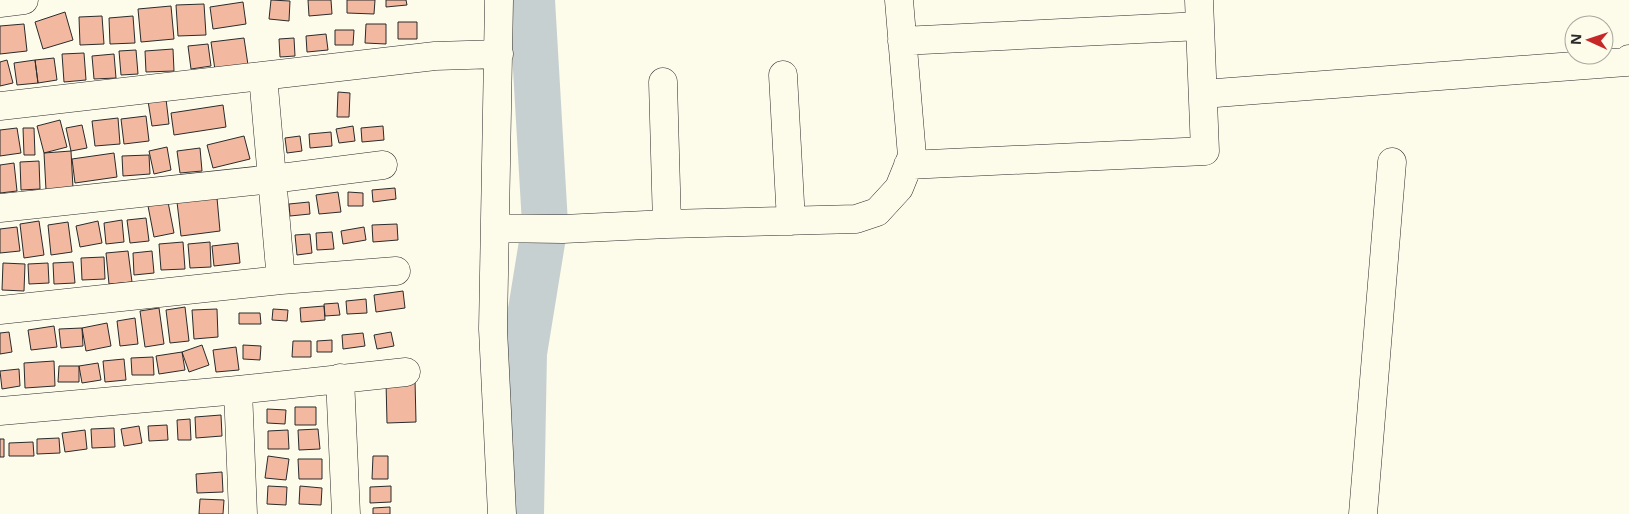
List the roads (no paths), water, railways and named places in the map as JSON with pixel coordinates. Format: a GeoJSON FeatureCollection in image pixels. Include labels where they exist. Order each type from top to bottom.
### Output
{"type":"FeatureCollection","features":[{"type":"Feature","properties":{"kind":"street"},"geometry":{"type":"LineString","coordinates":[[0,3],[24,0]]}},
{"type":"Feature","properties":{"kind":"street"},"geometry":{"type":"LineString","coordinates":[[499,0],[493,330],[502,514]]}},
{"type":"Feature","properties":{"kind":"street"},"geometry":{"type":"LineString","coordinates":[[496,228],[563,229],[856,219],[877,212],[899,188],[912,156],[899,0]]}},
{"type":"Feature","properties":{"kind":"street"},"geometry":{"type":"LineString","coordinates":[[902,41],[1200,13],[1205,151],[908,165]]}},
{"type":"Feature","properties":{"kind":"street"},"geometry":{"type":"LineString","coordinates":[[0,106],[435,56],[499,54]]}},
{"type":"Feature","properties":{"kind":"street"},"geometry":{"type":"LineString","coordinates":[[1203,94],[1626,62],[1629,59]]}},
{"type":"Feature","properties":{"kind":"street"},"geometry":{"type":"LineString","coordinates":[[783,75],[791,221]]}},
{"type":"Feature","properties":{"kind":"street"},"geometry":{"type":"LineString","coordinates":[[263,76],[280,280]]}},
{"type":"Feature","properties":{"kind":"street"},"geometry":{"type":"LineString","coordinates":[[663,82],[667,224]]}},
{"type":"Feature","properties":{"kind":"street"},"geometry":{"type":"LineString","coordinates":[[1363,514],[1392,162]]}},
{"type":"Feature","properties":{"kind":"street"},"geometry":{"type":"LineString","coordinates":[[0,208],[272,179],[383,165]]}},
{"type":"Feature","properties":{"kind":"street"},"geometry":{"type":"LineString","coordinates":[[0,310],[280,280],[396,271]]}},
{"type":"Feature","properties":{"kind":"street"},"geometry":{"type":"LineString","coordinates":[[0,411],[238,390],[406,372]]}},
{"type":"Feature","properties":{"kind":"street"},"geometry":{"type":"LineString","coordinates":[[340,378],[346,514]]}},
{"type":"Feature","properties":{"kind":"street"},"geometry":{"type":"LineString","coordinates":[[238,390],[243,514]]}},
{"type":"Feature","properties":{"kind":"waterway"},"geometry":{"type":"LineString","coordinates":[[521,514],[524,353],[545,224],[532,0]]}}]}
